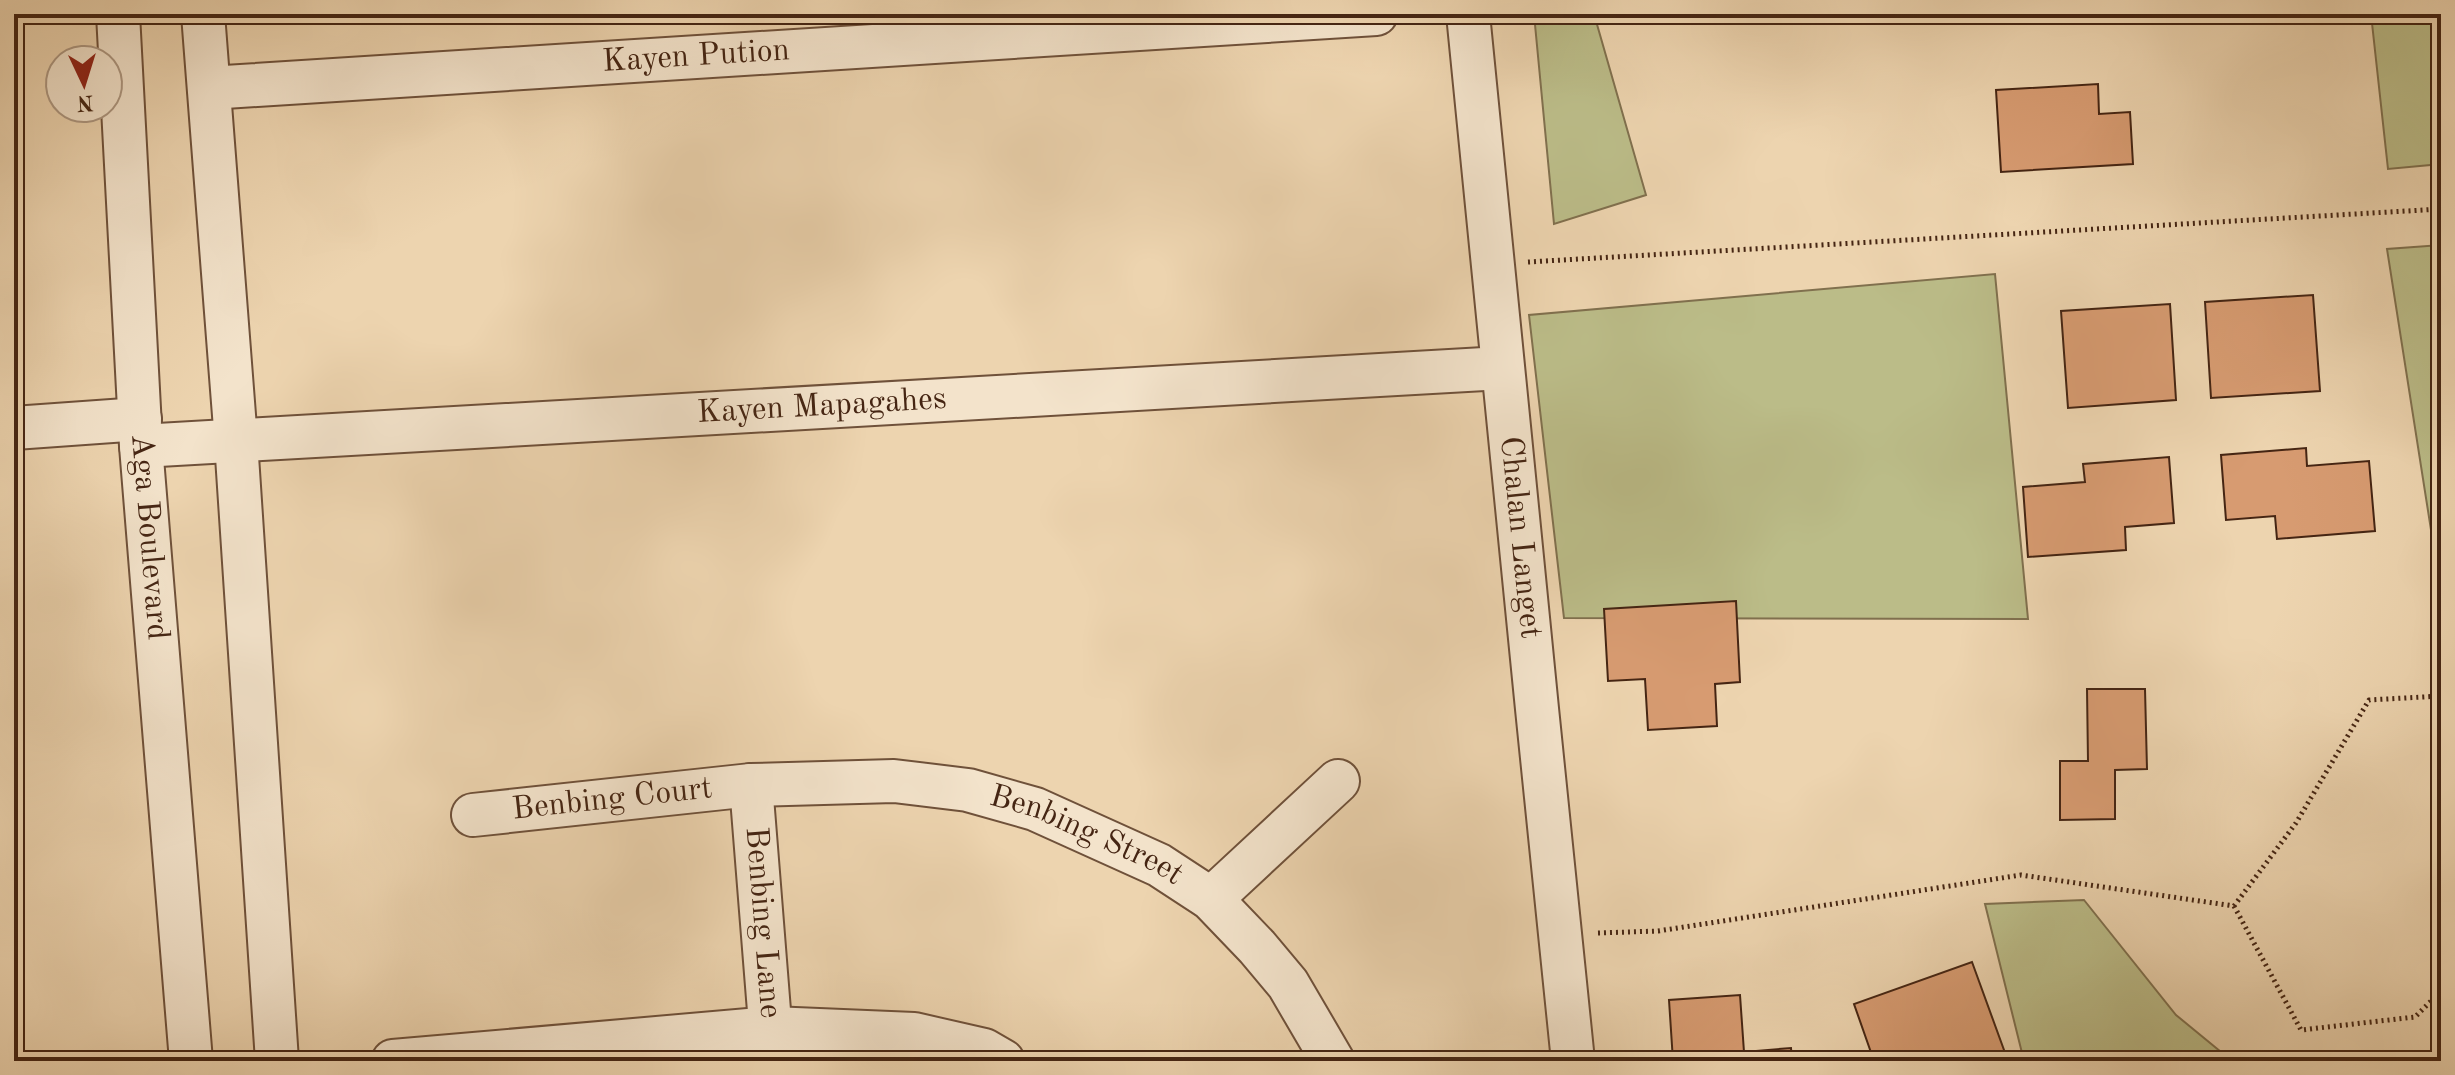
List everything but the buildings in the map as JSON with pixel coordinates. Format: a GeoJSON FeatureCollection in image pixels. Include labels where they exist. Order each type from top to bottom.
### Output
{"type":"FeatureCollection","features":[{"type":"Feature","properties":{"kind":"street","name":"Aga Boulevard"},"geometry":{"type":"LineString","coordinates":[[118,14],[140,432],[191,1061]]}},
{"type":"Feature","properties":{"kind":"street"},"geometry":{"type":"LineString","coordinates":[[203,14],[236,441],[277,1061]]}},
{"type":"Feature","properties":{"kind":"street","name":"Kayen Pution"},"geometry":{"type":"LineString","coordinates":[[209,88],[1376,14]]}},
{"type":"Feature","properties":{"kind":"street","name":"Chalan Langet"},"geometry":{"type":"LineString","coordinates":[[1468,14],[1524,598],[1573,1061]]}},
{"type":"Feature","properties":{"kind":"street","name":"Kayen Mapagahes"},"geometry":{"type":"LineString","coordinates":[[14,428],[140,432],[236,441],[1502,368]]}},
{"type":"Feature","properties":{"kind":"street","name":"Benbing Street"},"geometry":{"type":"LineString","coordinates":[[751,785],[894,781],[968,790],[1035,809],[1159,865],[1211,899],[1257,947],[1288,984],[1333,1061]]}},
{"type":"Feature","properties":{"kind":"street"},"geometry":{"type":"LineString","coordinates":[[1211,899],[1338,781]]}},
{"type":"Feature","properties":{"kind":"street","name":"Benbing Court"},"geometry":{"type":"LineString","coordinates":[[473,815],[751,785]]}},
{"type":"Feature","properties":{"kind":"street","name":"Benbing Lane"},"geometry":{"type":"LineString","coordinates":[[751,785],[772,1044]]}},
{"type":"Feature","properties":{"kind":"street"},"geometry":{"type":"LineString","coordinates":[[393,1061],[772,1044],[914,1034],[984,1050],[1003,1061]]}},
{"type":"Feature","properties":{"kind":"path"},"geometry":{"type":"LineString","coordinates":[[1491,264],[2441,209]]}},
{"type":"Feature","properties":{"kind":"path"},"geometry":{"type":"LineString","coordinates":[[2234,906],[2296,823],[2369,700],[2441,696]]}},
{"type":"Feature","properties":{"kind":"path"},"geometry":{"type":"LineString","coordinates":[[1560,934],[1658,931],[2021,875],[2234,906]]}},
{"type":"Feature","properties":{"kind":"path"},"geometry":{"type":"LineString","coordinates":[[2234,906],[2301,1030],[2415,1017],[2441,991]]}},
{"type":"Feature","properties":{"kind":"green space"},"geometry":{"type":"Polygon","coordinates":[[[1534,14],[1594,14],[1646,195],[1554,224],[1534,14]]]}},
{"type":"Feature","properties":{"kind":"green space"},"geometry":{"type":"Polygon","coordinates":[[[2371,14],[2441,14],[2441,164],[2388,169],[2371,14]]]}},
{"type":"Feature","properties":{"kind":"green space"},"geometry":{"type":"Polygon","coordinates":[[[2441,245],[2441,581],[2439,581],[2387,249],[2441,245]]]}},
{"type":"Feature","properties":{"kind":"green space"},"geometry":{"type":"Polygon","coordinates":[[[1995,274],[2028,619],[1564,618],[1529,315],[1995,274]]]}},
{"type":"Feature","properties":{"kind":"green space"},"geometry":{"type":"Polygon","coordinates":[[[2084,900],[2176,1015],[2232,1061],[2024,1061],[1985,904],[2084,900]]]}}]}
